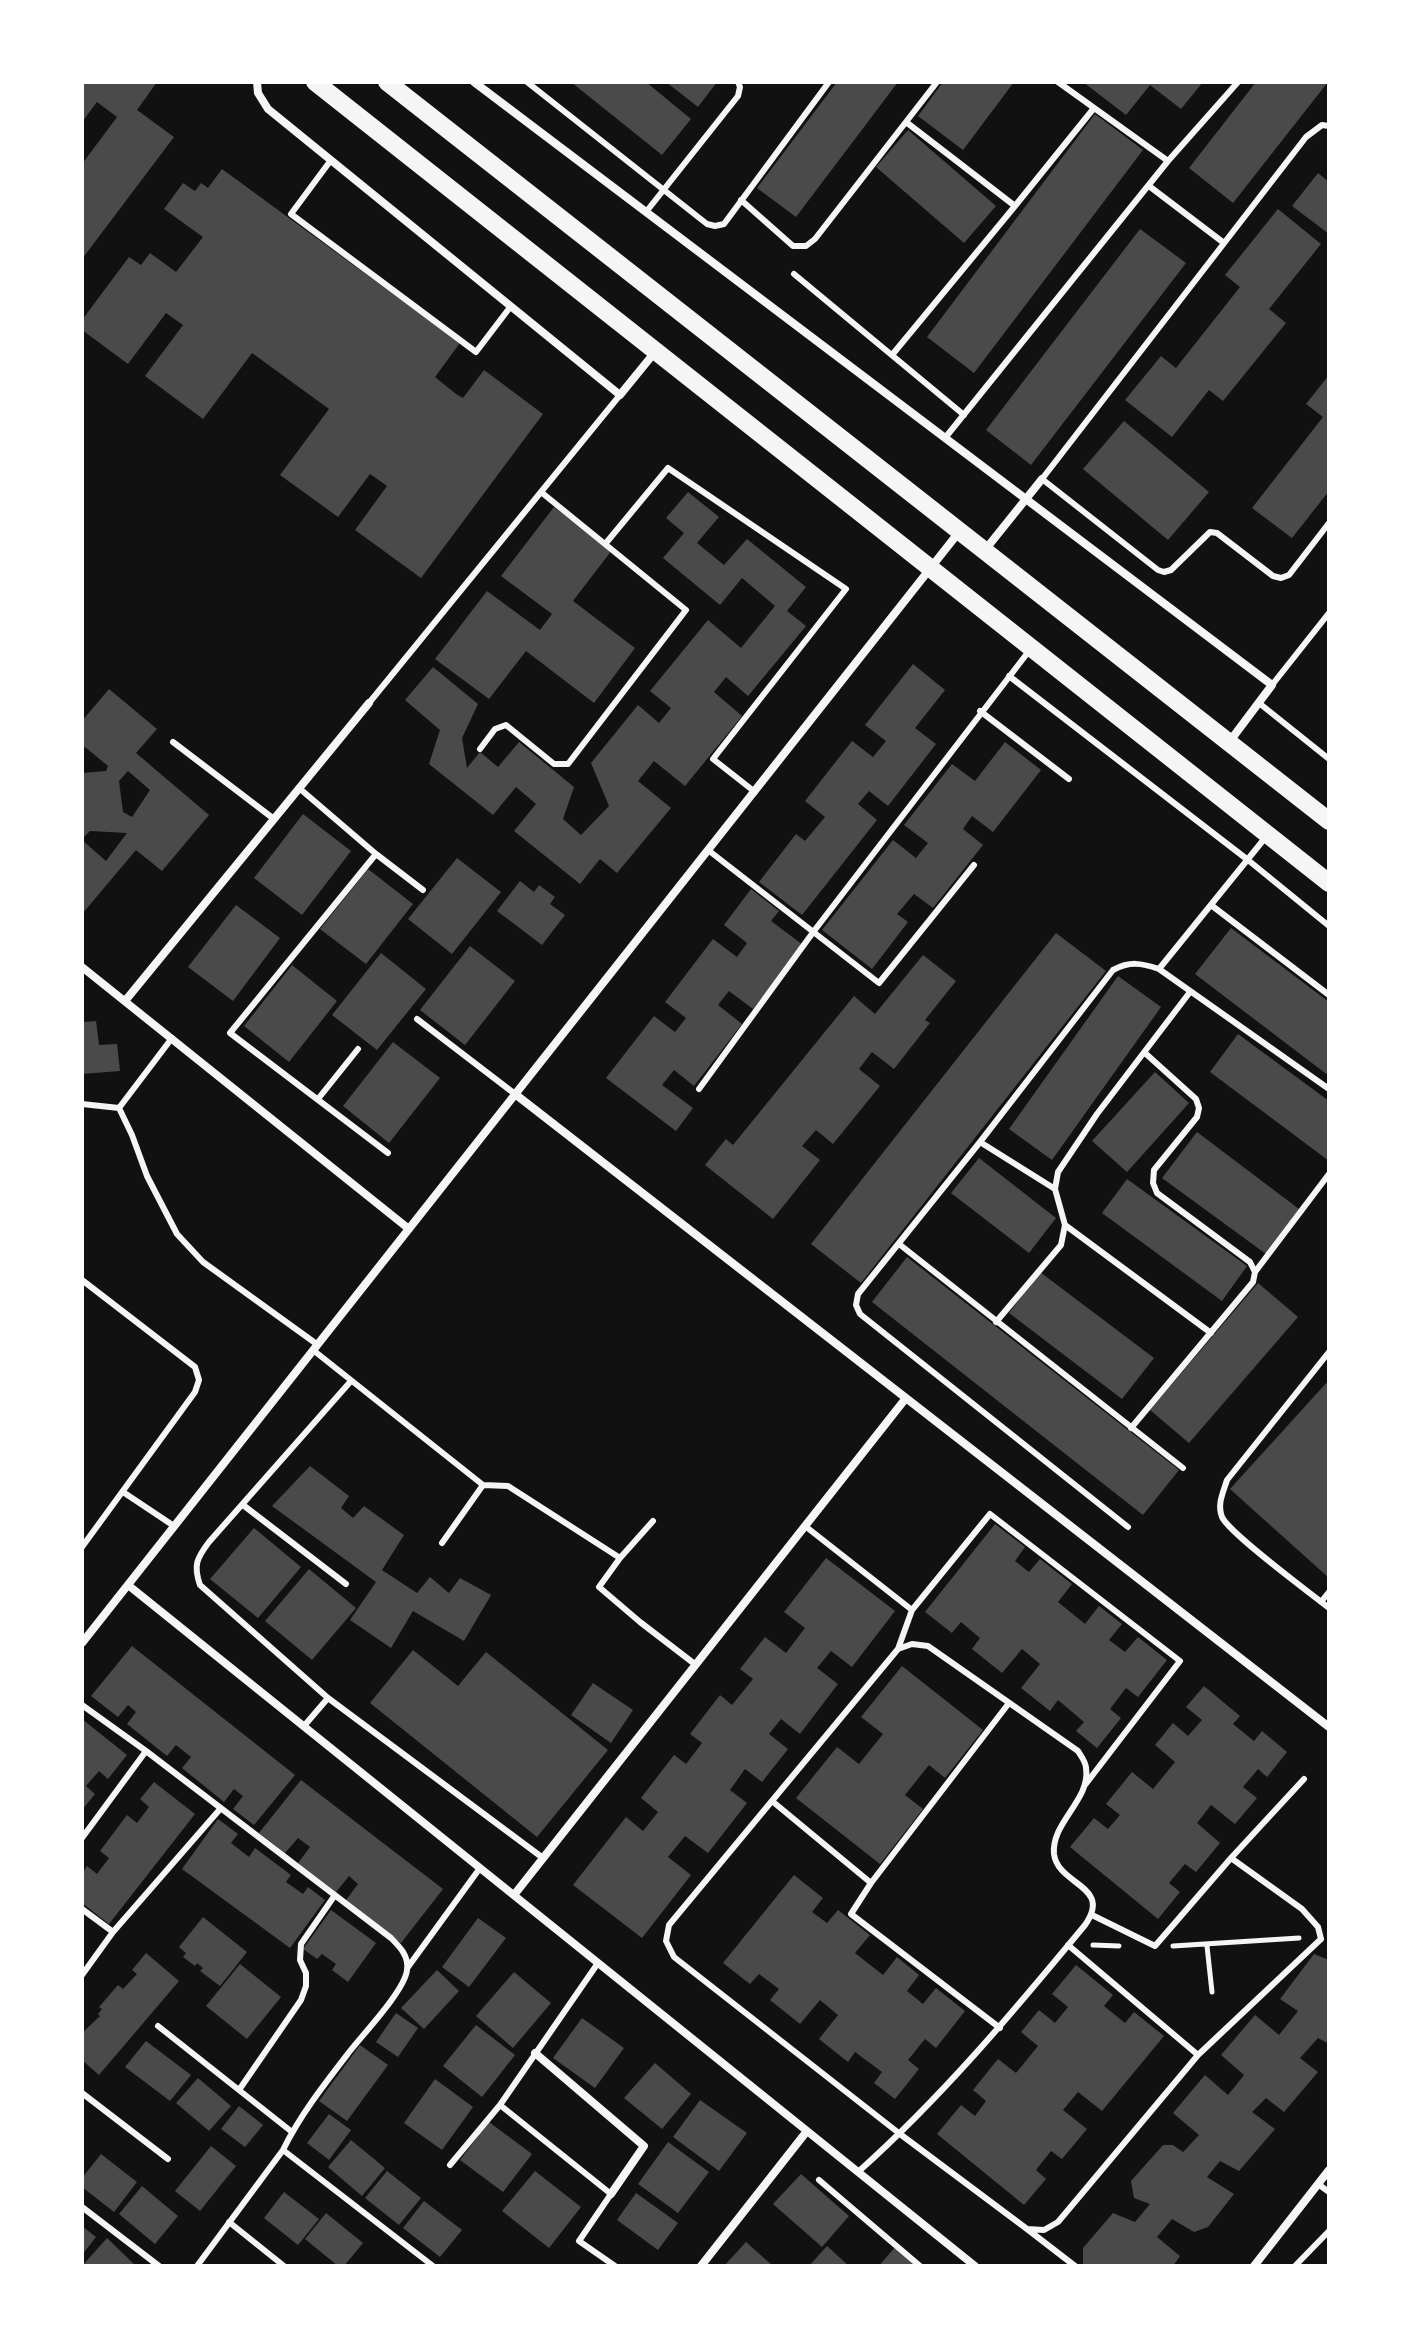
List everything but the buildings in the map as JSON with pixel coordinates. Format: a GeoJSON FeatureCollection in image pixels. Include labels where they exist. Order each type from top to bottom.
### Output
{"type":"FeatureCollection","features":[{"type":"Feature","properties":{"kind":"main road"},"geometry":{"type":"LineString","coordinates":[[315,82],[1329,883]]}},
{"type":"Feature","properties":{"kind":"main road"},"geometry":{"type":"LineString","coordinates":[[387,82],[1329,821]]}},
{"type":"Feature","properties":{"kind":"street"},"geometry":{"type":"LineString","coordinates":[[257,82],[258,93],[268,109],[620,395],[657,351]]}},
{"type":"Feature","properties":{"kind":"street"},"geometry":{"type":"LineString","coordinates":[[474,82],[1272,685],[1229,742]]}},
{"type":"Feature","properties":{"kind":"street"},"geometry":{"type":"LineString","coordinates":[[985,550],[1042,479]]}},
{"type":"Feature","properties":{"kind":"street"},"geometry":{"type":"LineString","coordinates":[[82,1643],[961,531]]}},
{"type":"Feature","properties":{"kind":"street"},"geometry":{"type":"LineString","coordinates":[[125,1001],[369,703]]}},
{"type":"Feature","properties":{"kind":"street"},"geometry":{"type":"LineString","coordinates":[[82,967],[409,1229]]}},
{"type":"Feature","properties":{"kind":"street"},"geometry":{"type":"LineString","coordinates":[[515,1094],[1329,1727]]}},
{"type":"Feature","properties":{"kind":"street"},"geometry":{"type":"LineString","coordinates":[[514,1895],[906,1398]]}},
{"type":"Feature","properties":{"kind":"street"},"geometry":{"type":"LineString","coordinates":[[128,1585],[975,2266]]}},
{"type":"Feature","properties":{"kind":"street"},"geometry":{"type":"LineString","coordinates":[[535,2053],[644,2146],[611,2194]]}},
{"type":"Feature","properties":{"kind":"street"},"geometry":{"type":"LineString","coordinates":[[701,2266],[807,2131]]}},
{"type":"Feature","properties":{"kind":"street"},"geometry":{"type":"LineString","coordinates":[[1254,2266],[1329,2170]]}},
{"type":"Feature","properties":{"kind":"lane"},"geometry":{"type":"LineString","coordinates":[[527,82],[707,224],[715,226],[724,224],[829,82]]}},
{"type":"Feature","properties":{"kind":"lane"},"geometry":{"type":"LineString","coordinates":[[646,212],[738,96],[738,82]]}},
{"type":"Feature","properties":{"kind":"lane"},"geometry":{"type":"LineString","coordinates":[[741,200],[793,246],[806,246],[815,239],[937,82]]}},
{"type":"Feature","properties":{"kind":"lane"},"geometry":{"type":"LineString","coordinates":[[1058,82],[1168,161]]}},
{"type":"Feature","properties":{"kind":"lane"},"geometry":{"type":"LineString","coordinates":[[945,438],[1168,161],[1238,82]]}},
{"type":"Feature","properties":{"kind":"lane"},"geometry":{"type":"LineString","coordinates":[[892,355],[1094,108]]}},
{"type":"Feature","properties":{"kind":"lane"},"geometry":{"type":"LineString","coordinates":[[1329,116],[1326,125],[1306,137],[1042,479],[1164,572],[1171,570],[1210,532],[1217,533],[1273,576],[1281,578],[1289,575],[1329,523]]}},
{"type":"Feature","properties":{"kind":"lane"},"geometry":{"type":"LineString","coordinates":[[906,122],[1015,206]]}},
{"type":"Feature","properties":{"kind":"lane"},"geometry":{"type":"LineString","coordinates":[[331,160],[291,214],[476,352],[511,306]]}},
{"type":"Feature","properties":{"kind":"lane"},"geometry":{"type":"LineString","coordinates":[[1149,186],[1224,243]]}},
{"type":"Feature","properties":{"kind":"lane"},"geometry":{"type":"LineString","coordinates":[[794,274],[964,415]]}},
{"type":"Feature","properties":{"kind":"lane"},"geometry":{"type":"LineString","coordinates":[[369,703],[620,395]]}},
{"type":"Feature","properties":{"kind":"lane"},"geometry":{"type":"LineString","coordinates":[[606,543],[668,468],[846,589],[713,759],[755,792]]}},
{"type":"Feature","properties":{"kind":"lane"},"geometry":{"type":"LineString","coordinates":[[480,749],[495,729],[506,725],[554,764],[568,764],[686,610],[541,492]]}},
{"type":"Feature","properties":{"kind":"lane"},"geometry":{"type":"LineString","coordinates":[[1272,685],[1329,613]]}},
{"type":"Feature","properties":{"kind":"lane"},"geometry":{"type":"LineString","coordinates":[[699,1089],[814,931],[1031,647]]}},
{"type":"Feature","properties":{"kind":"lane"},"geometry":{"type":"LineString","coordinates":[[1009,676],[1329,926]]}},
{"type":"Feature","properties":{"kind":"lane"},"geometry":{"type":"LineString","coordinates":[[1259,703],[1329,759]]}},
{"type":"Feature","properties":{"kind":"lane"},"geometry":{"type":"LineString","coordinates":[[980,711],[1069,779]]}},
{"type":"Feature","properties":{"kind":"lane"},"geometry":{"type":"LineString","coordinates":[[173,742],[274,819]]}},
{"type":"Feature","properties":{"kind":"lane"},"geometry":{"type":"LineString","coordinates":[[299,788],[423,890]]}},
{"type":"Feature","properties":{"kind":"lane"},"geometry":{"type":"LineString","coordinates":[[1159,969],[1268,835]]}},
{"type":"Feature","properties":{"kind":"lane"},"geometry":{"type":"LineString","coordinates":[[708,850],[879,983],[974,865]]}},
{"type":"Feature","properties":{"kind":"lane"},"geometry":{"type":"LineString","coordinates":[[376,854],[230,1033],[388,1153]]}},
{"type":"Feature","properties":{"kind":"lane"},"geometry":{"type":"LineString","coordinates":[[1211,905],[1329,995]]}},
{"type":"Feature","properties":{"kind":"lane"},"geometry":{"type":"LineString","coordinates":[[1128,1527],[860,1314],[856,1305],[858,1294],[1113,970],[1124,964],[1140,962],[1159,969],[1329,1089]]}},
{"type":"Feature","properties":{"kind":"lane"},"geometry":{"type":"LineString","coordinates":[[996,1322],[1061,1245],[1065,1225],[1055,1189],[1058,1172],[1097,1114],[1190,992]]}},
{"type":"Feature","properties":{"kind":"lane"},"geometry":{"type":"LineString","coordinates":[[417,1019],[515,1094]]}},
{"type":"Feature","properties":{"kind":"lane"},"geometry":{"type":"LineString","coordinates":[[119,1108],[172,1038]]}},
{"type":"Feature","properties":{"kind":"lane"},"geometry":{"type":"LineString","coordinates":[[318,1099],[358,1049]]}},
{"type":"Feature","properties":{"kind":"lane"},"geometry":{"type":"LineString","coordinates":[[1145,1053],[1196,1099],[1199,1108],[1197,1117],[1154,1170],[1153,1183],[1157,1193],[1250,1262],[1255,1272]]}},
{"type":"Feature","properties":{"kind":"lane"},"geometry":{"type":"LineString","coordinates":[[82,1104],[119,1108]]}},
{"type":"Feature","properties":{"kind":"lane"},"geometry":{"type":"LineString","coordinates":[[119,1108],[147,1176],[177,1234],[203,1262],[316,1347],[351,1381],[483,1485],[508,1486],[620,1558]]}},
{"type":"Feature","properties":{"kind":"lane"},"geometry":{"type":"LineString","coordinates":[[980,1142],[1055,1189]]}},
{"type":"Feature","properties":{"kind":"lane"},"geometry":{"type":"LineString","coordinates":[[1131,1428],[1253,1282],[1255,1272],[1329,1174]]}},
{"type":"Feature","properties":{"kind":"lane"},"geometry":{"type":"LineString","coordinates":[[1065,1225],[1211,1333]]}},
{"type":"Feature","properties":{"kind":"lane"},"geometry":{"type":"LineString","coordinates":[[899,1244],[1183,1468]]}},
{"type":"Feature","properties":{"kind":"lane"},"geometry":{"type":"LineString","coordinates":[[82,1280],[195,1367],[199,1380],[195,1392],[82,1547]]}},
{"type":"Feature","properties":{"kind":"lane"},"geometry":{"type":"LineString","coordinates":[[1329,1352],[1227,1480],[1219,1502],[1223,1519],[1237,1534],[1329,1608]]}},
{"type":"Feature","properties":{"kind":"lane"},"geometry":{"type":"LineString","coordinates":[[351,1381],[209,1542],[197,1559],[200,1585],[328,1698],[543,1858]]}},
{"type":"Feature","properties":{"kind":"lane"},"geometry":{"type":"LineString","coordinates":[[442,1543],[483,1485]]}},
{"type":"Feature","properties":{"kind":"lane"},"geometry":{"type":"LineString","coordinates":[[123,1492],[174,1526]]}},
{"type":"Feature","properties":{"kind":"lane"},"geometry":{"type":"LineString","coordinates":[[243,1505],[346,1584]]}},
{"type":"Feature","properties":{"kind":"lane"},"geometry":{"type":"LineString","coordinates":[[858,2172],[900,2134],[1000,2028],[1092,1915],[1094,1902],[1089,1892],[1064,1872],[1054,1856],[1057,1835],[1085,1785],[1180,1661],[990,1514],[912,1610],[898,1649],[669,1925],[666,1941],[674,1957],[900,2134],[1075,2266]]}},
{"type":"Feature","properties":{"kind":"lane"},"geometry":{"type":"LineString","coordinates":[[653,1521],[599,1587],[696,1665]]}},
{"type":"Feature","properties":{"kind":"lane"},"geometry":{"type":"LineString","coordinates":[[805,1526],[912,1610]]}},
{"type":"Feature","properties":{"kind":"lane"},"geometry":{"type":"LineString","coordinates":[[1321,1602],[1329,1592]]}},
{"type":"Feature","properties":{"kind":"lane"},"geometry":{"type":"LineString","coordinates":[[898,1649],[912,1644],[928,1646],[1078,1751],[1086,1766],[1085,1785]]}},
{"type":"Feature","properties":{"kind":"lane"},"geometry":{"type":"LineString","coordinates":[[304,1726],[328,1698]]}},
{"type":"Feature","properties":{"kind":"lane"},"geometry":{"type":"LineString","coordinates":[[1000,2028],[851,1914],[871,1883],[1009,1703]]}},
{"type":"Feature","properties":{"kind":"lane"},"geometry":{"type":"LineString","coordinates":[[82,1705],[403,1949],[408,1967]]}},
{"type":"Feature","properties":{"kind":"lane"},"geometry":{"type":"LineString","coordinates":[[82,1838],[146,1751]]}},
{"type":"Feature","properties":{"kind":"lane"},"geometry":{"type":"LineString","coordinates":[[1092,1915],[1155,1946],[1304,1779]]}},
{"type":"Feature","properties":{"kind":"lane"},"geometry":{"type":"LineString","coordinates":[[772,1801],[871,1883]]}},
{"type":"Feature","properties":{"kind":"lane"},"geometry":{"type":"LineString","coordinates":[[82,1975],[113,1932],[221,1808]]}},
{"type":"Feature","properties":{"kind":"lane"},"geometry":{"type":"LineString","coordinates":[[1027,2229],[1044,2230],[1058,2222],[1198,2055],[1325,1940],[1302,1909],[1231,1858]]}},
{"type":"Feature","properties":{"kind":"lane"},"geometry":{"type":"LineString","coordinates":[[197,2266],[283,2150],[292,2132],[347,2054],[403,1983],[408,1967],[480,1868]]}},
{"type":"Feature","properties":{"kind":"lane"},"geometry":{"type":"LineString","coordinates":[[239,2090],[301,2000],[306,1973],[300,1960],[301,1944],[335,1895]]}},
{"type":"Feature","properties":{"kind":"lane"},"geometry":{"type":"LineString","coordinates":[[82,1909],[113,1932]]}},
{"type":"Feature","properties":{"kind":"lane"},"geometry":{"type":"LineString","coordinates":[[1068,1945],[1198,2055]]}},
{"type":"Feature","properties":{"kind":"lane"},"geometry":{"type":"LineString","coordinates":[[450,2165],[500,2105],[598,1963]]}},
{"type":"Feature","properties":{"kind":"lane"},"geometry":{"type":"LineString","coordinates":[[158,2026],[292,2132]]}},
{"type":"Feature","properties":{"kind":"lane"},"geometry":{"type":"LineString","coordinates":[[82,2093],[168,2159]]}},
{"type":"Feature","properties":{"kind":"lane"},"geometry":{"type":"LineString","coordinates":[[500,2105],[611,2194],[579,2241],[615,2266]]}},
{"type":"Feature","properties":{"kind":"lane"},"geometry":{"type":"LineString","coordinates":[[283,2150],[433,2266]]}},
{"type":"Feature","properties":{"kind":"lane"},"geometry":{"type":"LineString","coordinates":[[819,2180],[920,2266]]}},
{"type":"Feature","properties":{"kind":"lane"},"geometry":{"type":"LineString","coordinates":[[1318,2184],[1329,2192]]}},
{"type":"Feature","properties":{"kind":"lane"},"geometry":{"type":"LineString","coordinates":[[82,2207],[159,2266]]}},
{"type":"Feature","properties":{"kind":"lane"},"geometry":{"type":"LineString","coordinates":[[229,2222],[284,2266]]}},
{"type":"Feature","properties":{"kind":"lane"},"geometry":{"type":"LineString","coordinates":[[1295,2266],[1329,2231]]}},
{"type":"Feature","properties":{"kind":"path"},"geometry":{"type":"LineString","coordinates":[[1212,1992],[1207,1946],[1270,1941]]}}]}
